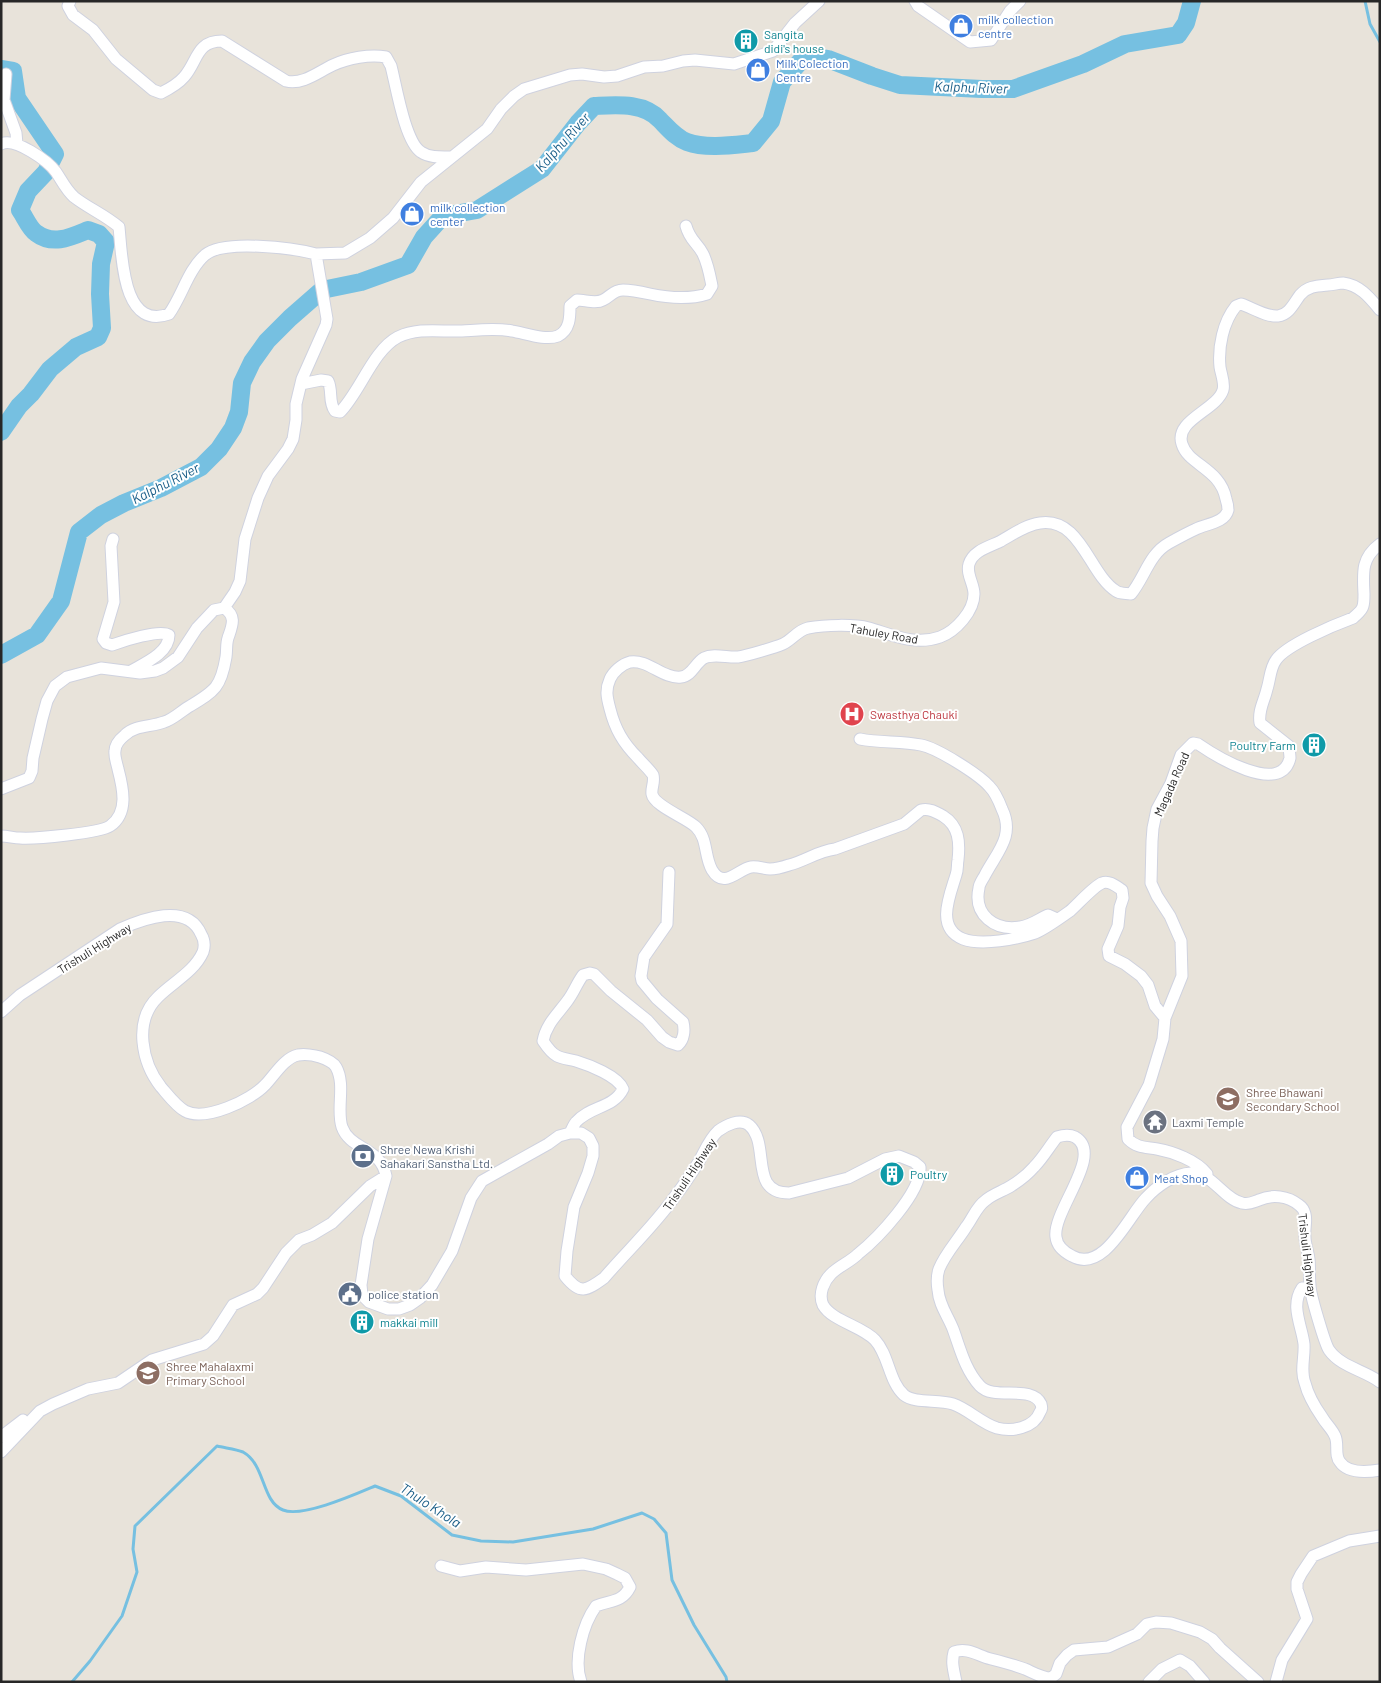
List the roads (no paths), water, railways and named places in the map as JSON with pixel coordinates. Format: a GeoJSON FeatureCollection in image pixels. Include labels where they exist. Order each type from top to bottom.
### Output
{"type":"FeatureCollection","features":[{"type":"Feature","properties":{"kind":"street"},"geometry":{"type":"LineString","coordinates":[[70,1],[68,6],[73,15],[93,30],[116,59],[153,90],[161,93],[184,78],[204,46],[211,41],[222,41],[286,81],[294,83],[334,64],[376,55],[386,57],[391,66],[411,139],[420,151],[434,157],[452,157]]}},
{"type":"Feature","properties":{"kind":"street"},"geometry":{"type":"LineString","coordinates":[[1,144],[5,142],[17,144],[32,152],[56,171],[64,186],[74,197],[104,215],[119,227],[128,290],[132,302],[148,316],[156,318],[169,314],[195,268],[205,255],[212,251],[233,246],[266,246],[289,248],[316,254],[345,253],[370,238],[393,218],[421,182],[487,129],[501,108],[524,89],[570,75],[582,74],[604,78],[644,67],[664,66],[683,61],[695,60],[734,64],[773,51],[795,23],[819,1]]}},
{"type":"Feature","properties":{"kind":"street"},"geometry":{"type":"LineString","coordinates":[[915,1],[918,6],[970,42],[991,40],[1010,11],[1020,1]]}},
{"type":"Feature","properties":{"kind":"street"},"geometry":{"type":"LineString","coordinates":[[6,74],[4,100],[16,133],[17,144]]}},
{"type":"Feature","properties":{"kind":"street"},"geometry":{"type":"LineString","coordinates":[[301,384],[321,380],[328,381],[332,408],[340,412],[388,343],[415,331],[479,329],[511,331],[550,337],[558,335],[570,323],[570,306],[577,300],[598,302],[606,300],[609,294],[620,290],[637,290],[679,298],[693,298],[707,294],[712,286],[709,271],[703,253],[688,236],[686,226]]}},
{"type":"Feature","properties":{"kind":"street"},"geometry":{"type":"LineString","coordinates":[[1,789],[29,778],[32,772],[33,758],[47,701],[56,686],[67,677],[101,668],[140,673],[162,668],[178,657],[197,628],[214,610],[224,608],[236,592],[240,581],[245,539],[258,498],[268,476],[293,439],[296,404],[301,384],[326,325],[327,319],[316,254]]}},
{"type":"Feature","properties":{"kind":"street","name":"Tahuley Road"},"geometry":{"type":"LineString","coordinates":[[1165,1018],[1155,1006],[1148,985],[1141,976],[1125,964],[1109,956],[1108,949],[1115,935],[1124,898],[1122,890],[1109,882],[1101,883],[1069,912],[1037,933],[1008,939],[974,941],[963,939],[955,934],[948,925],[947,910],[949,894],[957,873],[958,837],[952,824],[943,816],[926,809],[899,826],[835,849],[825,850],[802,861],[769,869],[759,866],[750,867],[729,878],[721,878],[712,870],[704,840],[697,828],[666,807],[656,803],[652,795],[653,775],[620,737],[614,725],[606,695],[608,685],[611,676],[624,665],[631,662],[681,678],[687,675],[706,657],[738,657],[774,647],[783,644],[801,630],[809,628],[853,626],[870,628],[895,638],[910,640],[926,640],[942,636],[966,616],[973,602],[974,593],[968,566],[971,559],[987,546],[1040,523],[1050,522],[1062,527],[1076,537],[1105,582],[1118,593],[1131,594],[1137,586],[1148,562],[1167,543],[1198,528],[1214,523],[1226,515],[1228,509],[1225,493],[1219,482],[1211,472],[1186,453],[1180,436],[1194,417],[1208,408],[1223,389],[1220,366],[1221,339],[1226,323],[1236,306],[1241,304],[1277,316],[1284,314],[1291,308],[1301,294],[1309,288],[1342,283],[1354,285],[1380,310]]}},
{"type":"Feature","properties":{"kind":"street"},"geometry":{"type":"LineString","coordinates":[[113,539],[111,546],[114,602],[103,639],[106,643],[112,645],[157,633],[165,632],[169,635],[169,640],[162,651],[131,671]]}},
{"type":"Feature","properties":{"kind":"street","name":"Magada Road"},"geometry":{"type":"LineString","coordinates":[[1214,1183],[1204,1170],[1193,1163],[1170,1152],[1142,1148],[1128,1139],[1127,1127],[1149,1085],[1163,1039],[1165,1018],[1182,976],[1181,941],[1170,916],[1151,883],[1154,823],[1181,755],[1193,743],[1240,768],[1273,774],[1282,770],[1290,758],[1289,746],[1260,723],[1259,712],[1275,661],[1292,645],[1353,618],[1359,612],[1363,607],[1365,562],[1371,551],[1380,544]]}},
{"type":"Feature","properties":{"kind":"street"},"geometry":{"type":"LineString","coordinates":[[1,836],[20,838],[85,833],[108,827],[115,822],[119,817],[123,804],[122,786],[114,752],[116,745],[127,732],[165,722],[216,688],[221,678],[226,657],[227,641],[233,622],[231,614],[224,608]]}},
{"type":"Feature","properties":{"kind":"street"},"geometry":{"type":"LineString","coordinates":[[860,739],[917,744],[936,750],[989,786],[1006,818],[1006,840],[992,861],[978,888],[982,912],[989,921],[998,926],[1012,928],[1029,924],[1048,915],[1057,919]]}},
{"type":"Feature","properties":{"kind":"street"},"geometry":{"type":"LineString","coordinates":[[386,1176],[368,1239],[361,1285],[362,1295],[368,1302],[388,1310],[399,1310],[420,1298],[437,1278],[452,1251],[471,1198],[482,1181],[559,1136],[570,1133],[576,1122],[593,1110],[614,1102],[622,1089],[620,1083],[614,1078],[576,1061],[558,1057],[543,1042],[545,1031],[557,1012],[568,1001],[582,975],[594,974],[629,1007],[647,1020],[655,1031],[669,1042],[678,1045],[682,1042],[683,1022],[657,998],[642,981],[641,976],[644,957],[667,924],[669,872]]}},
{"type":"Feature","properties":{"kind":"street","name":"Trishuli Highway"},"geometry":{"type":"LineString","coordinates":[[1,1012],[20,995],[120,929],[155,916],[186,918],[199,929],[204,939],[204,949],[194,965],[157,998],[147,1014],[143,1049],[151,1073],[157,1083],[186,1112],[199,1114],[225,1109],[253,1095],[264,1086],[287,1060],[297,1055],[319,1057],[330,1061],[335,1066],[338,1074],[341,1122],[345,1133],[350,1140],[372,1153],[384,1168],[386,1176]]}},
{"type":"Feature","properties":{"kind":"street","name":"Trishuli Highway"},"geometry":{"type":"LineString","coordinates":[[570,1133],[581,1133],[589,1138],[593,1146],[593,1156],[588,1173],[574,1206],[565,1276],[578,1289],[583,1290],[604,1278],[644,1236],[678,1192],[718,1132],[736,1122],[747,1123],[754,1130],[759,1139],[759,1150],[766,1183],[779,1193],[789,1193],[848,1178],[868,1167],[900,1156],[914,1162],[920,1167],[920,1173],[909,1197],[880,1234],[857,1256],[831,1274],[823,1284],[824,1306],[830,1312],[874,1339],[883,1350],[896,1383],[904,1395],[915,1400],[942,1401],[954,1404],[990,1425],[1009,1430],[1021,1428],[1036,1421],[1042,1409],[1041,1404],[1034,1397],[1011,1392],[998,1393],[981,1387],[961,1353],[952,1326],[940,1300],[938,1290],[939,1270],[976,1210],[984,1201],[1010,1186],[1034,1167],[1057,1137],[1062,1135],[1072,1135],[1077,1138],[1082,1143],[1085,1153],[1082,1169],[1060,1215],[1055,1235],[1062,1251],[1075,1258],[1086,1259],[1095,1256],[1118,1236],[1144,1199],[1166,1182],[1184,1173],[1194,1173],[1214,1183],[1240,1203],[1247,1204],[1269,1196],[1281,1197],[1298,1204],[1306,1216],[1305,1239],[1309,1260],[1310,1287],[1328,1349],[1346,1364],[1380,1382]]}},
{"type":"Feature","properties":{"kind":"street"},"geometry":{"type":"LineString","coordinates":[[1,1437],[30,1415],[73,1394],[118,1383],[152,1360],[204,1344],[213,1336],[233,1305],[257,1294],[263,1288],[286,1253],[299,1240],[312,1235],[332,1223],[370,1186],[386,1176]]}},
{"type":"Feature","properties":{"kind":"street"},"geometry":{"type":"LineString","coordinates":[[1310,1287],[1302,1288],[1298,1294],[1297,1308],[1304,1343],[1302,1365],[1304,1382],[1318,1411],[1336,1438],[1337,1454],[1340,1462],[1347,1468],[1355,1471],[1380,1470]]}},
{"type":"Feature","properties":{"kind":"street"},"geometry":{"type":"LineString","coordinates":[[1,1452],[40,1411]]}},
{"type":"Feature","properties":{"kind":"street"},"geometry":{"type":"LineString","coordinates":[[1276,1682],[1282,1660],[1307,1619],[1296,1589],[1297,1582],[1306,1564],[1313,1556],[1337,1546],[1380,1536]]}},
{"type":"Feature","properties":{"kind":"street"},"geometry":{"type":"LineString","coordinates":[[441,1566],[460,1570],[486,1567],[526,1570],[583,1564],[606,1569],[625,1578],[630,1587],[626,1594],[616,1600],[596,1606],[586,1622],[579,1658],[581,1682]]}},
{"type":"Feature","properties":{"kind":"street"},"geometry":{"type":"LineString","coordinates":[[956,1682],[952,1657],[954,1652],[960,1650],[1004,1661],[1036,1674],[1052,1678],[1056,1674],[1060,1663],[1074,1650],[1108,1647],[1137,1634],[1146,1624],[1156,1622],[1171,1623],[1200,1632],[1212,1638],[1220,1648],[1258,1682]]}},
{"type":"Feature","properties":{"kind":"street"},"geometry":{"type":"LineString","coordinates":[[1148,1682],[1162,1669],[1180,1660],[1190,1666],[1204,1682]]}},
{"type":"Feature","properties":{"kind":"waterway","name":"Kalphu River"},"geometry":{"type":"LineString","coordinates":[[1,655],[37,635],[61,601],[79,532],[101,515],[124,503],[161,488],[201,467],[219,449],[233,428],[239,412],[242,383],[252,362],[267,341],[290,318],[322,290],[361,282],[408,265],[424,237],[443,216],[477,210],[542,169],[578,123],[594,106],[629,106],[646,110],[679,138],[694,144],[720,146],[753,143],[771,121],[782,82],[806,55],[828,59],[900,85],[1013,89],[1083,64],[1125,44],[1178,35],[1186,23],[1192,1]]}},
{"type":"Feature","properties":{"kind":"waterway"},"geometry":{"type":"LineString","coordinates":[[1365,1],[1370,24],[1380,42]]}},
{"type":"Feature","properties":{"kind":"waterway"},"geometry":{"type":"LineString","coordinates":[[1,69],[13,71],[17,98],[55,154],[46,172],[28,191],[20,210],[27,222],[36,233],[49,239],[62,239],[88,230],[99,234],[106,242],[101,264],[102,328],[98,337],[76,347],[50,369],[19,406],[1,432]]}},
{"type":"Feature","properties":{"kind":"waterway","name":"Thulo Khola"},"geometry":{"type":"LineString","coordinates":[[72,1682],[90,1661],[122,1616],[137,1572],[133,1549],[135,1526],[217,1446],[243,1452],[250,1458],[256,1465],[271,1499],[283,1510],[292,1512],[329,1504],[375,1486],[401,1496],[452,1535],[481,1541],[513,1542],[593,1529],[642,1513],[654,1519],[666,1533],[672,1580],[694,1625],[726,1677],[727,1682]]}},
{"type":"Feature","properties":{"kind":"place","name":"milk collection centre"},"geometry":{"type":"Point","coordinates":[961,26]}},
{"type":"Feature","properties":{"kind":"place","name":"Sangita didi's house"},"geometry":{"type":"Point","coordinates":[746,41]}},
{"type":"Feature","properties":{"kind":"place","name":"Milk Colection Centre"},"geometry":{"type":"Point","coordinates":[758,70]}},
{"type":"Feature","properties":{"kind":"place","name":"milk collection center"},"geometry":{"type":"Point","coordinates":[412,214]}},
{"type":"Feature","properties":{"kind":"place","name":"Swasthya Chauki"},"geometry":{"type":"Point","coordinates":[852,714]}},
{"type":"Feature","properties":{"kind":"place","name":"Poultry Farm"},"geometry":{"type":"Point","coordinates":[1314,745]}},
{"type":"Feature","properties":{"kind":"place","name":"Shree Bhawani Secondary School"},"geometry":{"type":"Point","coordinates":[1228,1099]}},
{"type":"Feature","properties":{"kind":"place","name":"Laxmi Temple"},"geometry":{"type":"Point","coordinates":[1155,1122]}},
{"type":"Feature","properties":{"kind":"place","name":"Shree Newa Krishi Sahakari Sanstha Ltd."},"geometry":{"type":"Point","coordinates":[363,1156]}},
{"type":"Feature","properties":{"kind":"place","name":"Poultry"},"geometry":{"type":"Point","coordinates":[892,1174]}},
{"type":"Feature","properties":{"kind":"place","name":"Meat Shop"},"geometry":{"type":"Point","coordinates":[1137,1178]}},
{"type":"Feature","properties":{"kind":"place","name":"police station"},"geometry":{"type":"Point","coordinates":[350,1294]}},
{"type":"Feature","properties":{"kind":"place","name":"makkai mill"},"geometry":{"type":"Point","coordinates":[362,1322]}},
{"type":"Feature","properties":{"kind":"place","name":"Shree Mahalaxmi Primary School"},"geometry":{"type":"Point","coordinates":[148,1373]}}]}
